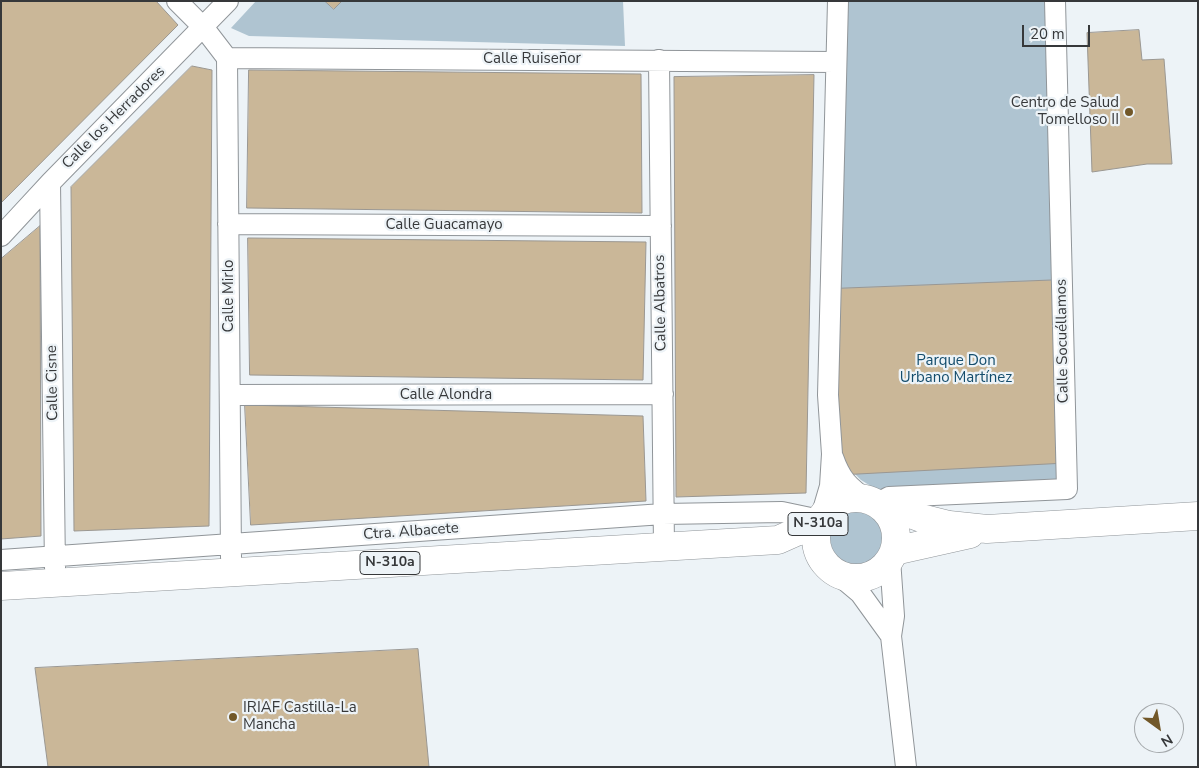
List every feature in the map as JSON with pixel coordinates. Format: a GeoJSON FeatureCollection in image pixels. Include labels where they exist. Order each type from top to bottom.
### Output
{"type":"FeatureCollection","features":[{"type":"Feature","properties":{"kind":"highway","name":"N-310a"},"geometry":{"type":"LineString","coordinates":[[831,569],[820,556],[817,549],[816,534],[819,523],[829,508],[841,500],[858,497],[920,518],[949,525],[988,530]]}},
{"type":"Feature","properties":{"kind":"highway"},"geometry":{"type":"LineString","coordinates":[[875,503],[886,510],[893,522],[896,537],[892,555]]}},
{"type":"Feature","properties":{"kind":"highway","name":"N-310a"},"geometry":{"type":"LineString","coordinates":[[778,540],[848,577],[863,577],[881,569],[892,555],[988,530],[1198,516]]}},
{"type":"Feature","properties":{"kind":"highway","name":"N-310a"},"geometry":{"type":"LineString","coordinates":[[1,586],[56,569],[231,572],[778,540],[819,523]]}},
{"type":"Feature","properties":{"kind":"street"},"geometry":{"type":"LineString","coordinates":[[177,1],[204,28],[227,58]]}},
{"type":"Feature","properties":{"kind":"street","name":"Calle los Herradores"},"geometry":{"type":"LineString","coordinates":[[1,236],[50,183],[204,28],[228,1]]}},
{"type":"Feature","properties":{"kind":"street"},"geometry":{"type":"LineString","coordinates":[[819,523],[830,486],[832,454],[828,395],[838,1]]}},
{"type":"Feature","properties":{"kind":"street","name":"Calle Socuéllamos"},"geometry":{"type":"LineString","coordinates":[[875,503],[889,498],[1067,489],[1055,1]]}},
{"type":"Feature","properties":{"kind":"street","name":"Calle Ruiseñor"},"geometry":{"type":"LineString","coordinates":[[227,58],[836,62]]}},
{"type":"Feature","properties":{"kind":"street","name":"Calle Mirlo"},"geometry":{"type":"LineString","coordinates":[[227,58],[231,572]]}},
{"type":"Feature","properties":{"kind":"street","name":"Calle Albatros"},"geometry":{"type":"LineString","coordinates":[[659,60],[664,547]]}},
{"type":"Feature","properties":{"kind":"street","name":"Calle Cisne"},"geometry":{"type":"LineString","coordinates":[[50,183],[56,569]]}},
{"type":"Feature","properties":{"kind":"street","name":"Calle Guacamayo"},"geometry":{"type":"LineString","coordinates":[[228,224],[660,226]]}},
{"type":"Feature","properties":{"kind":"street","name":"Calle Alondra"},"geometry":{"type":"LineString","coordinates":[[230,395],[662,394]]}},
{"type":"Feature","properties":{"kind":"street"},"geometry":{"type":"LineString","coordinates":[[832,454],[839,474],[851,488],[875,503]]}},
{"type":"Feature","properties":{"kind":"street","name":"Ctra. Albacete"},"geometry":{"type":"LineString","coordinates":[[1,560],[56,569],[231,544],[663,514],[782,512],[819,523]]}},
{"type":"Feature","properties":{"kind":"street"},"geometry":{"type":"LineString","coordinates":[[892,555],[894,616],[891,636],[906,767]]}},
{"type":"Feature","properties":{"kind":"street"},"geometry":{"type":"LineString","coordinates":[[831,569],[860,593],[891,636]]}},
{"type":"Feature","properties":{"kind":"green space"},"geometry":{"type":"Polygon","coordinates":[[[256,1],[325,1],[334,9],[342,1],[623,1],[625,46],[249,36],[231,28],[256,1]]]}},
{"type":"Feature","properties":{"kind":"green space","name":"Parque Don Urbano Martínez"},"geometry":{"type":"Polygon","coordinates":[[[848,1],[1065,1],[1077,481],[899,490],[887,496],[861,480],[847,466],[837,421],[848,1]]]}},
{"type":"Feature","properties":{"kind":"green space"},"geometry":{"type":"Polygon","coordinates":[[[850,507],[862,507],[878,516],[885,526],[887,538],[885,550],[878,560],[862,569],[850,569],[839,564],[830,555],[825,544],[825,532],[830,521],[839,512],[850,507]]]}},
{"type":"Feature","properties":{"kind":"building"},"geometry":{"type":"Polygon","coordinates":[[[1,1],[156,1],[178,25],[1,203],[1,1]]]}},
{"type":"Feature","properties":{"kind":"building"},"geometry":{"type":"Polygon","coordinates":[[[325,1],[342,1],[334,9],[325,1]]]}},
{"type":"Feature","properties":{"kind":"building","name":"Centro de Salud Tomelloso II"},"geometry":{"type":"Polygon","coordinates":[[[1139,30],[1142,60],[1164,59],[1172,164],[1147,164],[1092,172],[1087,33],[1139,30]]]}},
{"type":"Feature","properties":{"kind":"building"},"geometry":{"type":"Polygon","coordinates":[[[192,66],[212,70],[209,526],[74,531],[71,187],[192,66]]]}},
{"type":"Feature","properties":{"kind":"building"},"geometry":{"type":"Polygon","coordinates":[[[249,70],[641,74],[642,213],[247,208],[249,70]]]}},
{"type":"Feature","properties":{"kind":"building"},"geometry":{"type":"Polygon","coordinates":[[[814,75],[806,493],[676,497],[674,77],[814,75]]]}},
{"type":"Feature","properties":{"kind":"building"},"geometry":{"type":"Polygon","coordinates":[[[40,226],[41,536],[1,539],[1,259],[40,226]]]}},
{"type":"Feature","properties":{"kind":"building"},"geometry":{"type":"Polygon","coordinates":[[[248,238],[646,242],[643,380],[250,375],[248,238]]]}},
{"type":"Feature","properties":{"kind":"building"},"geometry":{"type":"Polygon","coordinates":[[[1062,280],[1066,463],[839,475],[831,289],[1062,280]]]}},
{"type":"Feature","properties":{"kind":"building"},"geometry":{"type":"Polygon","coordinates":[[[245,405],[643,416],[646,501],[251,525],[245,405]]]}},
{"type":"Feature","properties":{"kind":"building","name":"IRIAF Castilla-La Mancha"},"geometry":{"type":"Polygon","coordinates":[[[418,649],[429,767],[48,767],[35,668],[418,649]]]}},
{"type":"Feature","properties":{"kind":"place","name":"Centro de Salud Tomelloso II"},"geometry":{"type":"Point","coordinates":[1129,112]}},
{"type":"Feature","properties":{"kind":"place","name":"IRIAF Castilla-La Mancha"},"geometry":{"type":"Point","coordinates":[233,717]}}]}
